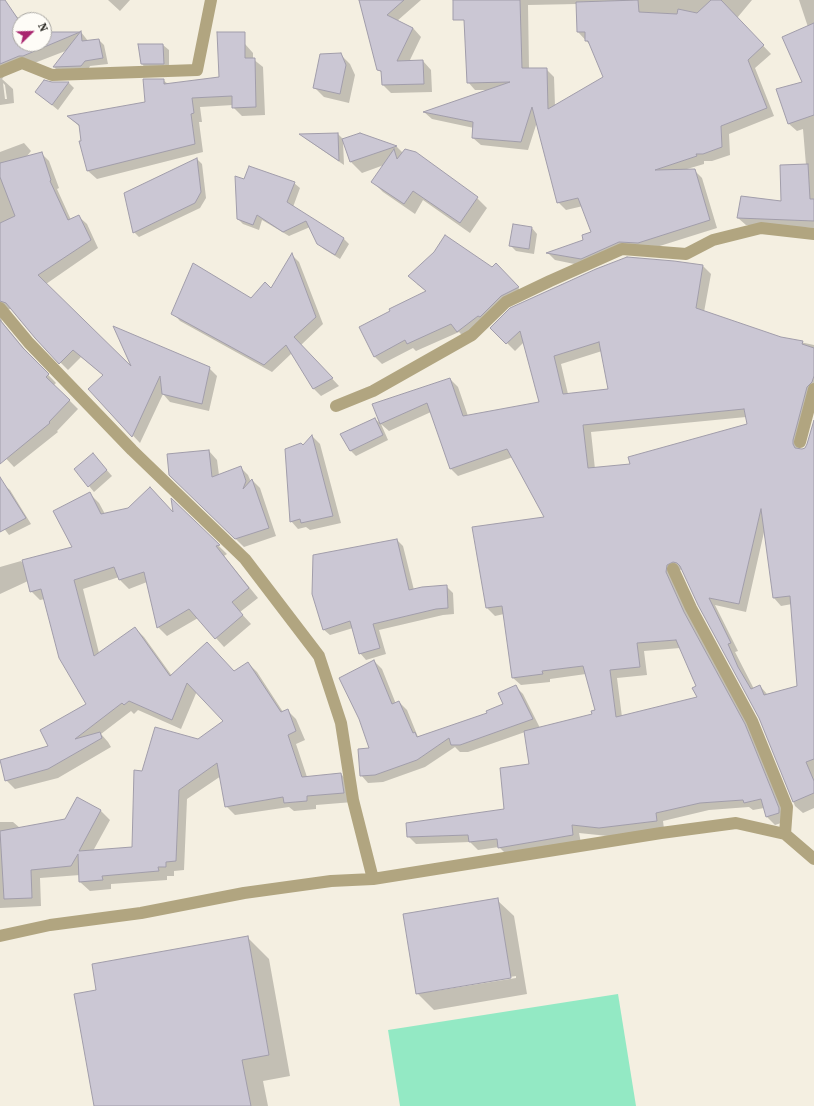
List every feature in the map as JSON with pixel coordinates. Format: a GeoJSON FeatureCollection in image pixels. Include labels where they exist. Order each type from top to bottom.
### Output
{"type":"FeatureCollection","features":[{"type":"Feature","properties":{"kind":"street"},"geometry":{"type":"LineString","coordinates":[[0,72],[22,63],[52,75],[198,70],[211,0]]}},
{"type":"Feature","properties":{"kind":"street"},"geometry":{"type":"LineString","coordinates":[[336,406],[373,391],[472,335],[506,302],[622,249],[686,254],[713,240],[761,228],[814,234]]}},
{"type":"Feature","properties":{"kind":"street"},"geometry":{"type":"LineString","coordinates":[[0,308],[29,342],[132,450],[245,559],[319,656],[342,723],[353,800],[373,879]]}},
{"type":"Feature","properties":{"kind":"street"},"geometry":{"type":"LineString","coordinates":[[800,442],[814,389]]}},
{"type":"Feature","properties":{"kind":"street"},"geometry":{"type":"LineString","coordinates":[[673,568],[694,615],[752,721],[787,807],[785,834]]}},
{"type":"Feature","properties":{"kind":"street"},"geometry":{"type":"LineString","coordinates":[[0,936],[50,925],[142,913],[244,893],[332,881],[373,879],[662,833],[736,823],[785,834],[814,859]]}},
{"type":"Feature","properties":{"kind":"green space"},"geometry":{"type":"Polygon","coordinates":[[[618,994],[636,1106],[400,1106],[388,1030],[618,994]]]}},
{"type":"Feature","properties":{"kind":"building"},"geometry":{"type":"Polygon","coordinates":[[[0,0],[5,0],[13,12],[12,52],[32,52],[0,64],[0,0]]]}},
{"type":"Feature","properties":{"kind":"building"},"geometry":{"type":"Polygon","coordinates":[[[359,0],[404,0],[387,15],[413,28],[397,61],[423,60],[424,84],[382,85],[381,71],[377,70],[359,0]]]}},
{"type":"Feature","properties":{"kind":"building"},"geometry":{"type":"Polygon","coordinates":[[[453,0],[520,0],[522,68],[547,68],[548,109],[603,77],[588,41],[585,41],[585,32],[577,32],[576,2],[638,0],[639,12],[677,14],[678,9],[697,13],[711,0],[721,0],[764,45],[748,60],[767,108],[721,126],[722,147],[703,154],[696,154],[697,156],[655,170],[695,169],[710,220],[638,243],[619,242],[581,259],[546,253],[583,240],[582,235],[591,232],[578,198],[557,203],[532,107],[521,142],[472,138],[473,122],[423,112],[510,82],[467,83],[464,20],[453,20],[453,0]]]}},
{"type":"Feature","properties":{"kind":"building"},"geometry":{"type":"Polygon","coordinates":[[[814,23],[814,115],[788,124],[776,89],[802,82],[782,37],[814,23]]]}},
{"type":"Feature","properties":{"kind":"building"},"geometry":{"type":"Polygon","coordinates":[[[81,31],[82,41],[99,39],[103,58],[85,61],[81,66],[53,67],[81,31]]]}},
{"type":"Feature","properties":{"kind":"building"},"geometry":{"type":"Polygon","coordinates":[[[52,32],[80,32],[52,44],[52,32]]]}},
{"type":"Feature","properties":{"kind":"building"},"geometry":{"type":"Polygon","coordinates":[[[217,32],[245,32],[245,58],[255,58],[256,107],[232,108],[232,96],[192,98],[194,113],[191,114],[195,144],[87,171],[79,141],[81,141],[79,125],[67,116],[145,102],[143,79],[164,79],[164,84],[219,77],[217,32]]]}},
{"type":"Feature","properties":{"kind":"building"},"geometry":{"type":"Polygon","coordinates":[[[138,44],[163,44],[164,64],[141,64],[138,44]]]}},
{"type":"Feature","properties":{"kind":"building"},"geometry":{"type":"Polygon","coordinates":[[[341,53],[346,65],[340,94],[313,88],[320,54],[341,53]]]}},
{"type":"Feature","properties":{"kind":"building"},"geometry":{"type":"Polygon","coordinates":[[[44,80],[52,82],[69,82],[52,105],[35,92],[44,80]]]}},
{"type":"Feature","properties":{"kind":"building"},"geometry":{"type":"Polygon","coordinates":[[[338,133],[339,161],[299,134],[338,133]]]}},
{"type":"Feature","properties":{"kind":"building"},"geometry":{"type":"Polygon","coordinates":[[[360,133],[397,146],[350,162],[342,139],[360,133]]]}},
{"type":"Feature","properties":{"kind":"building"},"geometry":{"type":"Polygon","coordinates":[[[394,149],[397,159],[405,149],[416,152],[478,197],[460,223],[413,191],[404,204],[371,182],[394,149]]]}},
{"type":"Feature","properties":{"kind":"building"},"geometry":{"type":"Polygon","coordinates":[[[42,152],[51,180],[50,181],[68,220],[79,215],[91,240],[38,275],[131,366],[113,326],[210,367],[202,404],[162,394],[160,376],[132,437],[88,389],[103,375],[73,350],[59,364],[6,303],[0,301],[0,223],[15,216],[0,177],[0,163],[42,152]]]}},
{"type":"Feature","properties":{"kind":"building"},"geometry":{"type":"Polygon","coordinates":[[[197,158],[201,192],[195,203],[133,233],[124,193],[197,158]]]}},
{"type":"Feature","properties":{"kind":"building"},"geometry":{"type":"Polygon","coordinates":[[[808,164],[810,199],[814,199],[814,221],[737,218],[741,196],[781,201],[780,165],[808,164]]]}},
{"type":"Feature","properties":{"kind":"building"},"geometry":{"type":"Polygon","coordinates":[[[249,166],[295,182],[287,202],[344,238],[335,255],[317,244],[306,221],[283,232],[257,215],[253,225],[237,219],[235,176],[244,179],[249,166]]]}},
{"type":"Feature","properties":{"kind":"building"},"geometry":{"type":"Polygon","coordinates":[[[513,224],[532,227],[529,249],[509,246],[513,224]]]}},
{"type":"Feature","properties":{"kind":"building"},"geometry":{"type":"Polygon","coordinates":[[[445,235],[492,267],[496,263],[519,287],[501,296],[480,317],[478,316],[457,332],[451,324],[407,344],[405,340],[374,357],[359,327],[390,311],[389,309],[426,291],[408,276],[434,252],[445,235]]]}},
{"type":"Feature","properties":{"kind":"building"},"geometry":{"type":"Polygon","coordinates":[[[292,253],[316,317],[294,337],[333,378],[313,389],[286,345],[264,365],[171,314],[193,263],[251,298],[265,282],[271,288],[292,253]]]}},
{"type":"Feature","properties":{"kind":"building"},"geometry":{"type":"Polygon","coordinates":[[[627,257],[703,265],[696,308],[781,337],[803,341],[802,344],[814,348],[814,376],[812,382],[807,387],[793,444],[795,448],[805,448],[814,420],[814,759],[806,762],[814,781],[814,793],[793,802],[759,718],[698,605],[680,566],[673,562],[667,565],[666,572],[684,612],[745,724],[779,808],[779,813],[766,817],[761,799],[744,803],[743,800],[700,803],[656,813],[657,821],[599,828],[572,825],[573,835],[498,848],[497,839],[469,842],[468,835],[407,837],[406,823],[504,809],[500,768],[529,764],[524,731],[592,714],[591,711],[595,710],[583,666],[542,671],[543,674],[512,678],[502,606],[486,608],[472,527],[544,517],[507,449],[450,469],[427,403],[380,424],[372,404],[450,378],[463,416],[539,402],[520,331],[506,344],[490,328],[510,308],[596,269],[627,257]],[[599,342],[554,356],[563,394],[608,389],[599,342]],[[744,409],[583,425],[588,468],[630,464],[628,457],[747,424],[744,409]],[[761,509],[739,604],[709,598],[731,643],[728,644],[738,667],[751,689],[760,685],[764,695],[797,686],[790,596],[773,598],[761,509]],[[676,640],[637,643],[640,667],[610,670],[616,717],[697,697],[692,688],[696,686],[676,640]]]}},
{"type":"Feature","properties":{"kind":"building"},"geometry":{"type":"Polygon","coordinates":[[[0,320],[23,348],[49,374],[46,377],[70,400],[49,422],[50,423],[0,464],[0,320]]]}},
{"type":"Feature","properties":{"kind":"building"},"geometry":{"type":"Polygon","coordinates":[[[375,418],[383,435],[350,451],[340,434],[375,418]]]}},
{"type":"Feature","properties":{"kind":"building"},"geometry":{"type":"Polygon","coordinates":[[[312,435],[333,516],[301,523],[300,519],[290,522],[285,449],[301,443],[303,445],[312,435]]]}},
{"type":"Feature","properties":{"kind":"building"},"geometry":{"type":"Polygon","coordinates":[[[209,450],[212,477],[241,466],[246,481],[243,489],[252,479],[269,528],[235,539],[169,475],[167,454],[209,450]]]}},
{"type":"Feature","properties":{"kind":"building"},"geometry":{"type":"Polygon","coordinates":[[[93,453],[107,470],[88,487],[74,469],[93,453]]]}},
{"type":"Feature","properties":{"kind":"building"},"geometry":{"type":"Polygon","coordinates":[[[0,477],[26,518],[0,532],[0,477]]]}},
{"type":"Feature","properties":{"kind":"building"},"geometry":{"type":"Polygon","coordinates":[[[150,487],[173,512],[171,498],[220,545],[216,546],[249,588],[232,602],[243,615],[215,639],[189,609],[157,628],[144,572],[119,580],[114,567],[74,580],[94,656],[135,627],[170,676],[207,642],[234,671],[248,662],[281,712],[288,709],[296,731],[288,735],[302,777],[341,773],[344,793],[307,796],[307,801],[284,803],[283,797],[225,807],[217,763],[179,790],[176,861],[166,862],[166,867],[158,867],[159,871],[102,876],[103,880],[79,882],[78,854],[71,866],[31,870],[32,898],[4,899],[0,831],[65,819],[77,797],[101,810],[79,851],[132,847],[134,770],[142,771],[155,727],[198,739],[223,721],[187,683],[172,720],[129,701],[124,705],[122,703],[75,739],[100,732],[102,738],[48,769],[5,781],[0,760],[48,746],[40,730],[86,704],[59,658],[41,589],[30,592],[22,560],[72,547],[53,511],[90,492],[101,514],[128,508],[150,487]]]}},
{"type":"Feature","properties":{"kind":"building"},"geometry":{"type":"Polygon","coordinates":[[[397,539],[409,590],[422,587],[447,585],[448,608],[436,609],[373,624],[380,648],[359,654],[350,621],[323,630],[312,594],[313,555],[397,539]]]}},
{"type":"Feature","properties":{"kind":"building"},"geometry":{"type":"Polygon","coordinates":[[[374,660],[392,704],[399,701],[413,733],[415,732],[417,737],[487,713],[486,711],[503,704],[498,693],[516,685],[533,719],[460,745],[451,745],[449,738],[417,760],[375,775],[360,776],[358,749],[369,748],[359,719],[339,678],[374,660]]]}},
{"type":"Feature","properties":{"kind":"building"},"geometry":{"type":"Polygon","coordinates":[[[498,898],[511,978],[416,994],[403,914],[498,898]]]}},
{"type":"Feature","properties":{"kind":"building"},"geometry":{"type":"Polygon","coordinates":[[[248,936],[269,1055],[242,1060],[251,1106],[94,1106],[74,994],[96,990],[92,964],[248,936]]]}}]}
